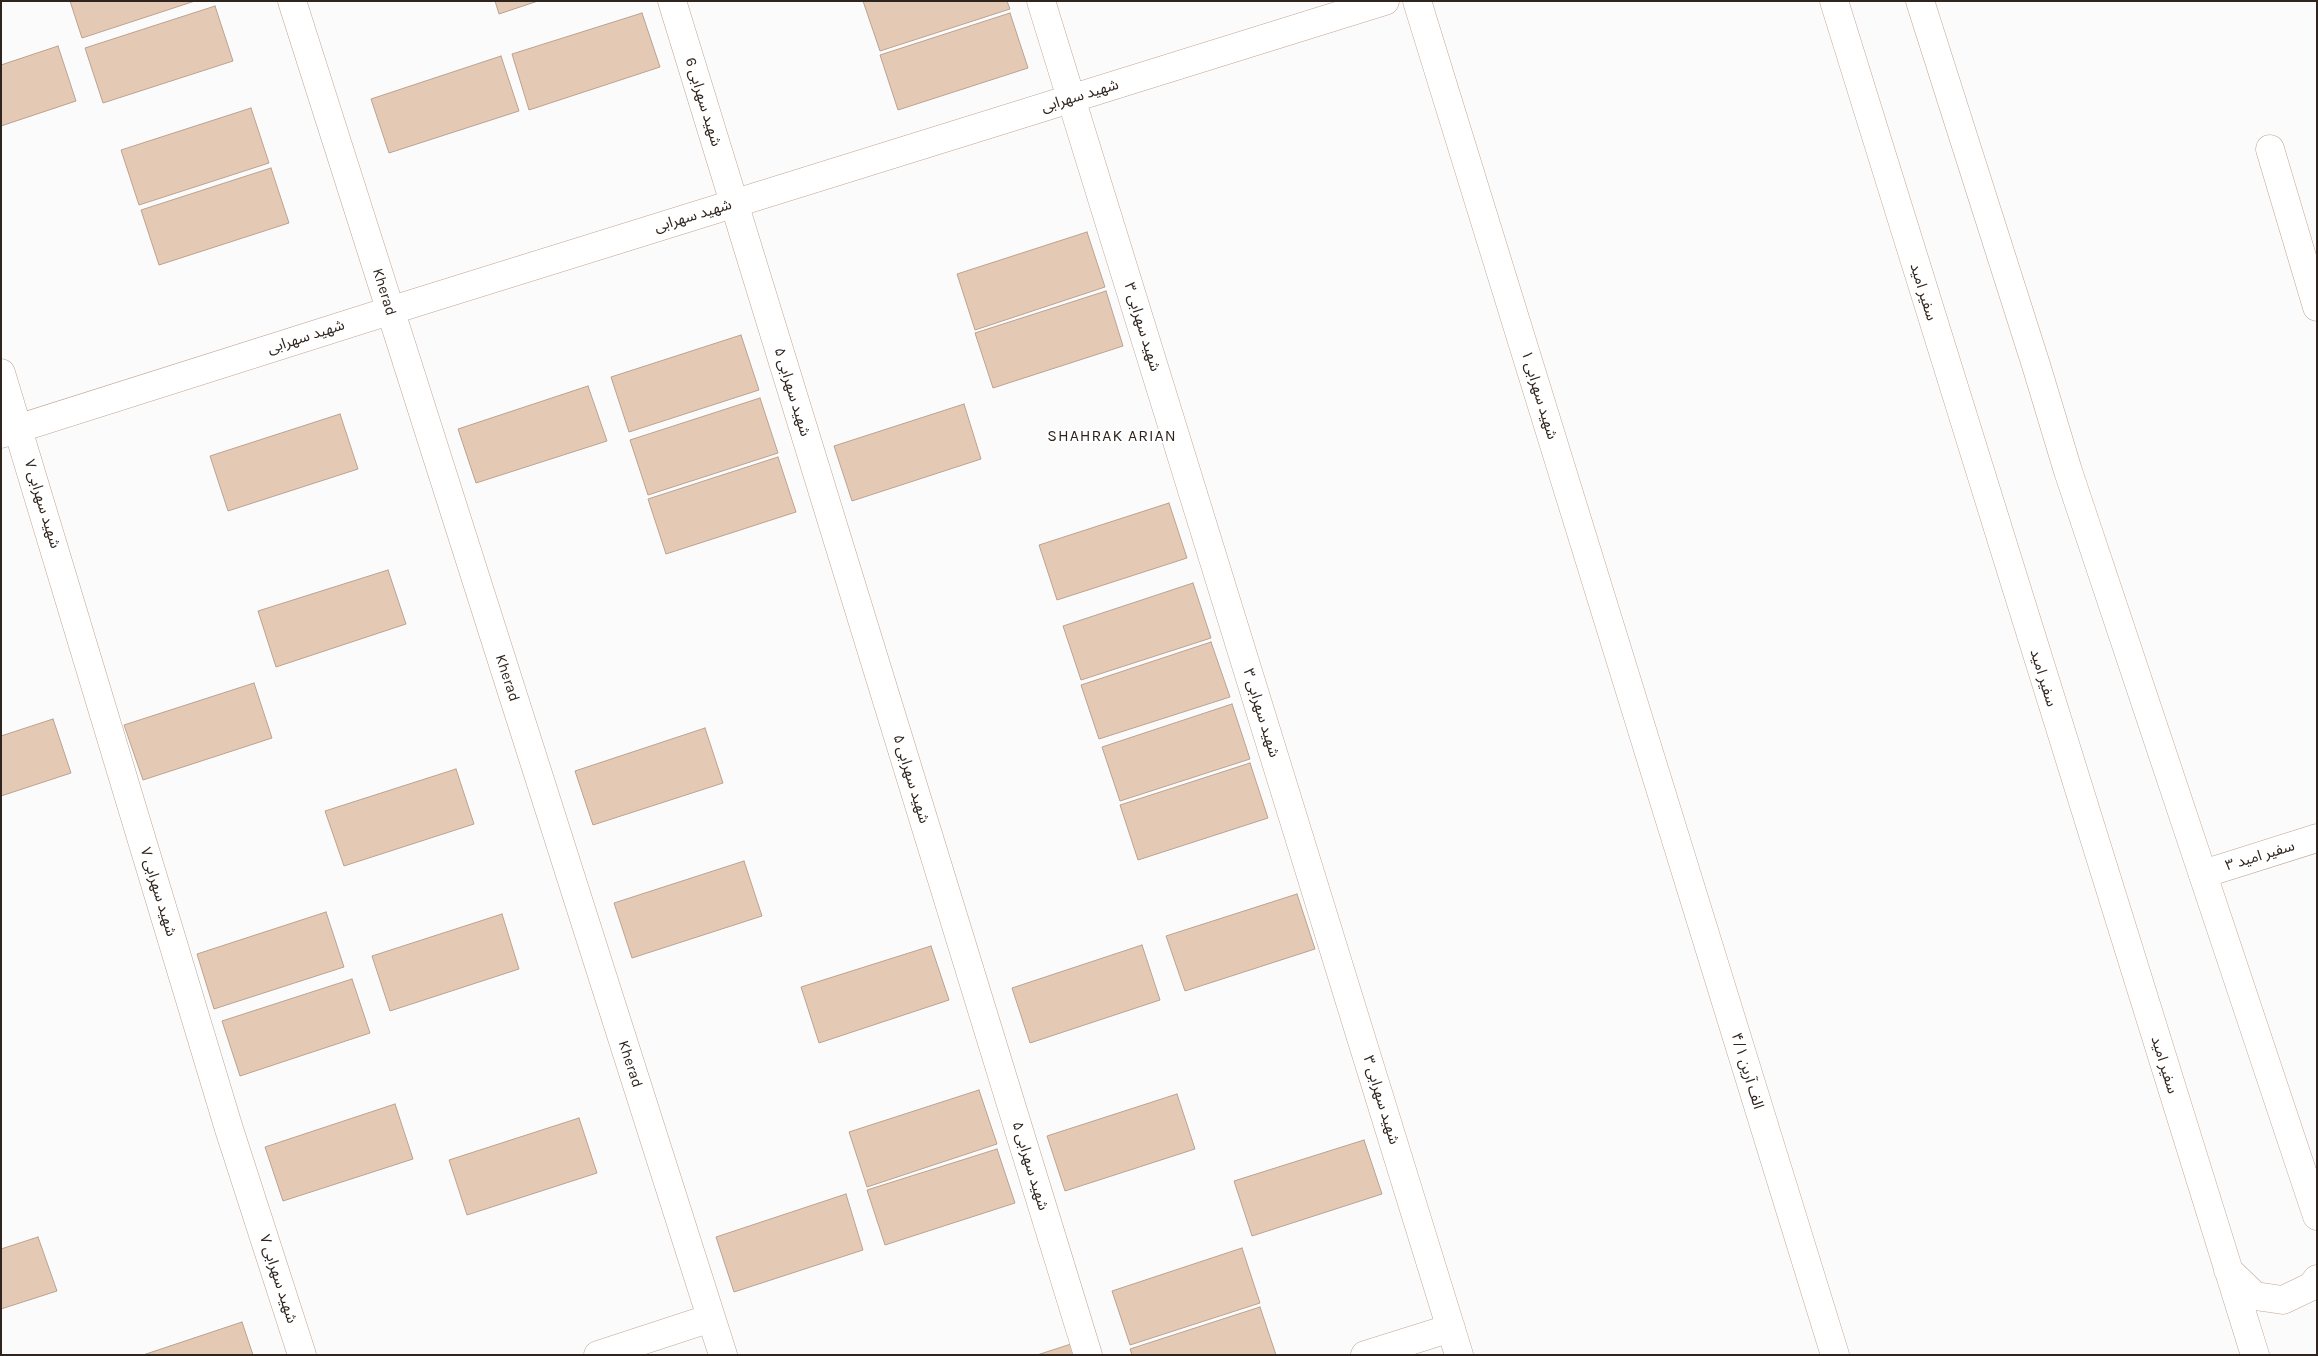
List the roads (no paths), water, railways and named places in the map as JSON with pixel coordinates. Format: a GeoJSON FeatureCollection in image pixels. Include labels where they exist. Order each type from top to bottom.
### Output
{"type":"FeatureCollection","features":[{"type":"Feature","properties":{"kind":"street","name":"Kherad"},"geometry":{"type":"LineString","coordinates":[[292,1],[723,1355]]}},
{"type":"Feature","properties":{"kind":"street","name":"شهید سهرابی 6"},"geometry":{"type":"LineString","coordinates":[[672,1],[734,204]]}},
{"type":"Feature","properties":{"kind":"street","name":"شهید سهرابی ۳"},"geometry":{"type":"LineString","coordinates":[[1042,1],[1459,1355]]}},
{"type":"Feature","properties":{"kind":"street","name":"شهید سهرابی"},"geometry":{"type":"LineString","coordinates":[[10,431],[389,310],[1386,1]]}},
{"type":"Feature","properties":{"kind":"street","name":"شهید سهرابی ۱"},"geometry":{"type":"LineString","coordinates":[[1417,1],[1660,788]]}},
{"type":"Feature","properties":{"kind":"street","name":"سفیر امید"},"geometry":{"type":"LineString","coordinates":[[1834,1],[2255,1355]]}},
{"type":"Feature","properties":{"kind":"street"},"geometry":{"type":"LineString","coordinates":[[1920,1],[2036,364],[2068,471],[2317,1216]]}},
{"type":"Feature","properties":{"kind":"street"},"geometry":{"type":"LineString","coordinates":[[2270,149],[2317,307]]}},
{"type":"Feature","properties":{"kind":"street","name":"شهید سهرابی ۵"},"geometry":{"type":"LineString","coordinates":[[734,204],[1088,1355]]}},
{"type":"Feature","properties":{"kind":"street","name":"شهید سهرابی ۷"},"geometry":{"type":"LineString","coordinates":[[1,373],[10,431],[229,1129],[302,1355]]}},
{"type":"Feature","properties":{"kind":"street","name":"۴/۱ الف آرین"},"geometry":{"type":"LineString","coordinates":[[1660,788],[1835,1355]]}},
{"type":"Feature","properties":{"kind":"street","name":"سفیر امید ۳"},"geometry":{"type":"LineString","coordinates":[[2203,874],[2317,838]]}},
{"type":"Feature","properties":{"kind":"street"},"geometry":{"type":"LineString","coordinates":[[2227,1269],[2255,1296],[2283,1300],[2312,1286],[2317,1279]]}},
{"type":"Feature","properties":{"kind":"street"},"geometry":{"type":"LineString","coordinates":[[598,1355],[711,1318]]}},
{"type":"Feature","properties":{"kind":"street"},"geometry":{"type":"LineString","coordinates":[[1366,1355],[1451,1328]]}},
{"type":"Feature","properties":{"kind":"district","name":"SHAHRAK ARIAN"},"geometry":{"type":"Point","coordinates":[1112,436]}}]}
